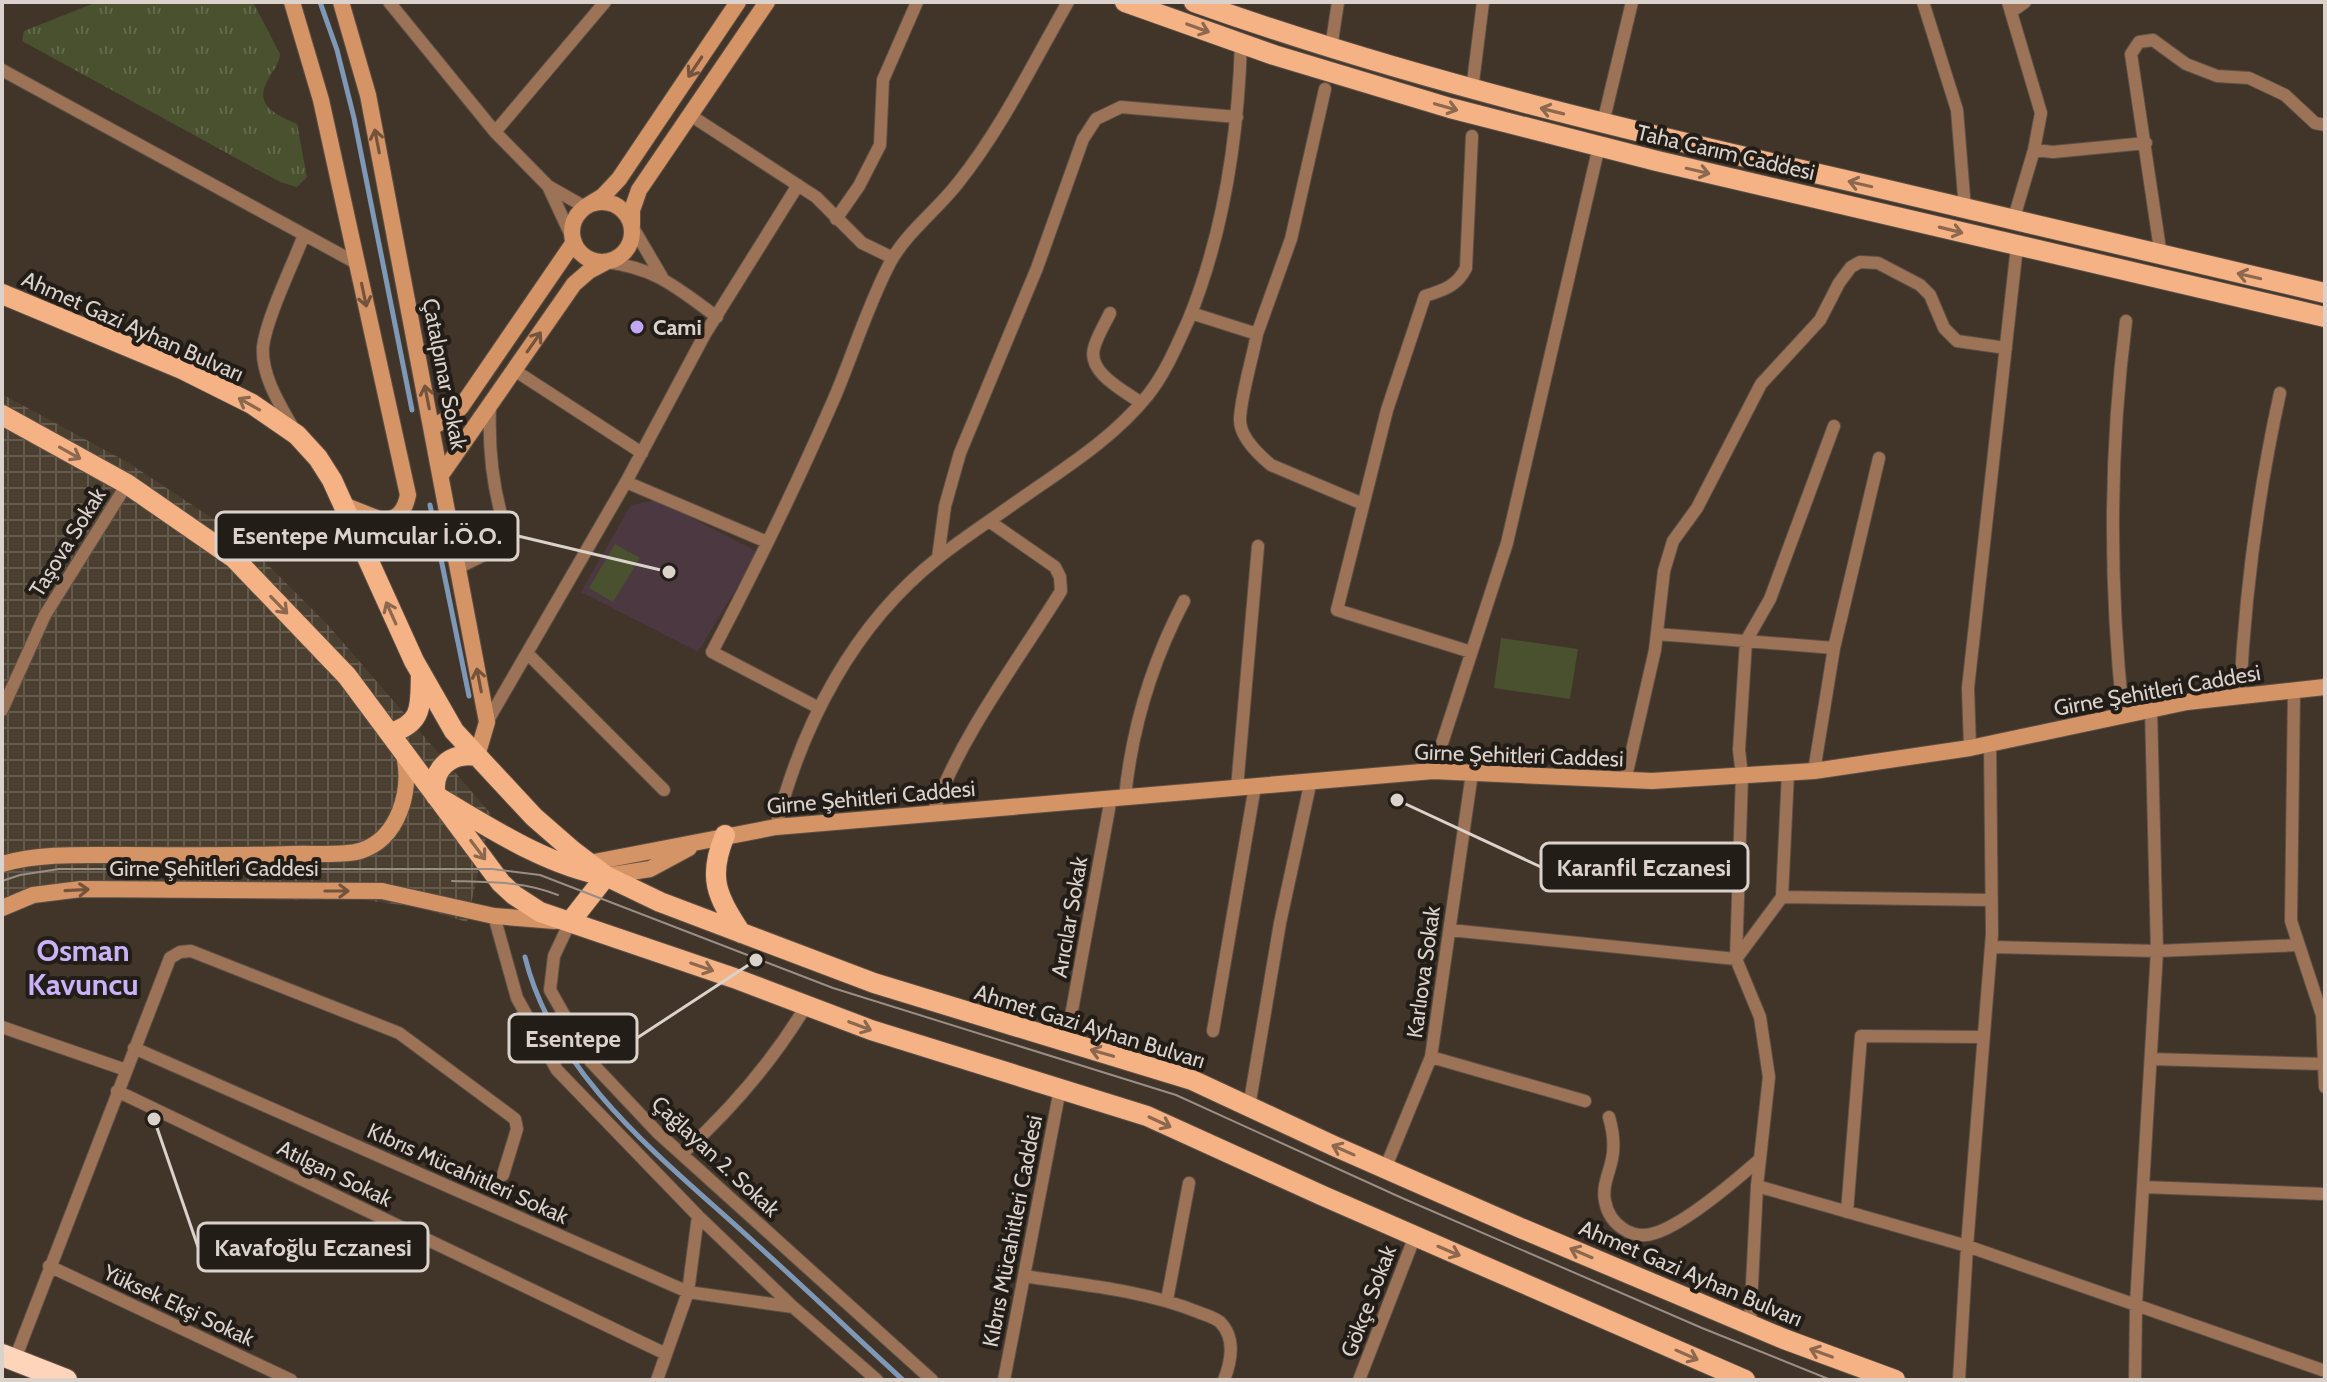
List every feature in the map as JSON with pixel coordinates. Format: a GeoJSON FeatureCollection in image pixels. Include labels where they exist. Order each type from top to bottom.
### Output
{"type":"FeatureCollection","features":[{"type":"Feature","properties":{"kind":"highway"},"geometry":{"type":"LineString","coordinates":[[8,1357],[66,1380]]}},
{"type":"Feature","properties":{"kind":"main road","name":"Taha Carım Caddesi"},"geometry":{"type":"LineString","coordinates":[[1125,2],[1241,43],[1450,108],[2017,246],[2325,317]]}},
{"type":"Feature","properties":{"kind":"main road","name":"Taha Carım Caddesi"},"geometry":{"type":"LineString","coordinates":[[1194,2],[1245,11],[1331,48],[1472,90],[2325,293]]}},
{"type":"Feature","properties":{"kind":"main road","name":"Ahmet Gazi Ayhan Bulvarı"},"geometry":{"type":"LineString","coordinates":[[2,294],[182,369],[252,404],[297,435],[318,458],[346,506],[396,625],[454,731],[534,817],[598,870],[660,902],[874,983],[1192,1080],[1385,1169],[1750,1324],[1895,1380]]}},
{"type":"Feature","properties":{"kind":"main road"},"geometry":{"type":"LineString","coordinates":[[2,415],[127,484],[234,558],[347,676],[501,883],[540,912],[871,1030],[1147,1116],[1745,1380]]}},
{"type":"Feature","properties":{"kind":"main road"},"geometry":{"type":"LineString","coordinates":[[390,733],[409,725],[416,717],[421,674]]}},
{"type":"Feature","properties":{"kind":"main road"},"geometry":{"type":"LineString","coordinates":[[436,796],[436,776],[443,764],[455,756],[477,756]]}},
{"type":"Feature","properties":{"kind":"main road"},"geometry":{"type":"LineString","coordinates":[[436,796],[527,847],[571,866],[598,870],[570,922]]}},
{"type":"Feature","properties":{"kind":"main road"},"geometry":{"type":"LineString","coordinates":[[717,837],[719,850],[714,876],[724,907],[741,933]]}},
{"type":"Feature","properties":{"kind":"street"},"geometry":{"type":"LineString","coordinates":[[292,2],[321,100],[408,495],[402,512],[391,520],[384,521],[346,506]]}},
{"type":"Feature","properties":{"kind":"street","name":"Çatalpınar Sokak"},"geometry":{"type":"LineString","coordinates":[[341,2],[368,95],[487,722],[477,756]]}},
{"type":"Feature","properties":{"kind":"street"},"geometry":{"type":"LineString","coordinates":[[389,2],[495,132],[548,186],[585,207]]}},
{"type":"Feature","properties":{"kind":"street"},"geometry":{"type":"LineString","coordinates":[[495,132],[605,2]]}},
{"type":"Feature","properties":{"kind":"street"},"geometry":{"type":"LineString","coordinates":[[432,427],[451,417],[461,407],[574,242],[574,223],[585,207],[603,196],[619,179],[738,2]]}},
{"type":"Feature","properties":{"kind":"street"},"geometry":{"type":"LineString","coordinates":[[441,475],[574,284],[629,246],[632,210],[639,190],[767,2]]}},
{"type":"Feature","properties":{"kind":"street"},"geometry":{"type":"LineString","coordinates":[[836,219],[859,186],[880,145],[883,80],[917,2]]}},
{"type":"Feature","properties":{"kind":"street"},"geometry":{"type":"LineString","coordinates":[[819,708],[712,652],[833,400],[893,258],[958,185],[990,138],[1068,2]]}},
{"type":"Feature","properties":{"kind":"street"},"geometry":{"type":"LineString","coordinates":[[1331,48],[1338,2]]}},
{"type":"Feature","properties":{"kind":"street"},"geometry":{"type":"LineString","coordinates":[[1472,90],[1483,2]]}},
{"type":"Feature","properties":{"kind":"street"},"geometry":{"type":"LineString","coordinates":[[1603,123],[1632,2]]}},
{"type":"Feature","properties":{"kind":"street"},"geometry":{"type":"LineString","coordinates":[[1923,2],[1957,110],[1965,209]]}},
{"type":"Feature","properties":{"kind":"street"},"geometry":{"type":"LineString","coordinates":[[2013,221],[2034,150],[2041,113],[2009,7],[2025,2]]}},
{"type":"Feature","properties":{"kind":"street"},"geometry":{"type":"LineString","coordinates":[[2161,256],[2131,54],[2135,45],[2148,39],[2186,64],[2217,76],[2249,78],[2285,95],[2315,123],[2325,125]]}},
{"type":"Feature","properties":{"kind":"street"},"geometry":{"type":"LineString","coordinates":[[776,827],[794,763],[819,708],[845,662],[893,601],[938,558],[1099,443],[1141,403],[1172,359],[1191,313],[1218,226],[1237,117],[1241,43]]}},
{"type":"Feature","properties":{"kind":"street"},"geometry":{"type":"LineString","coordinates":[[2,70],[358,264]]}},
{"type":"Feature","properties":{"kind":"street"},"geometry":{"type":"LineString","coordinates":[[1325,89],[1291,239],[1257,334],[1239,422],[1248,440],[1271,465],[1363,504]]}},
{"type":"Feature","properties":{"kind":"street"},"geometry":{"type":"LineString","coordinates":[[938,558],[945,506],[960,453],[1037,268],[1086,131],[1104,113],[1121,107],[1237,117]]}},
{"type":"Feature","properties":{"kind":"street"},"geometry":{"type":"LineString","coordinates":[[690,115],[816,197],[862,243],[893,258]]}},
{"type":"Feature","properties":{"kind":"street"},"geometry":{"type":"LineString","coordinates":[[1471,652],[1337,610],[1387,410],[1425,296],[1457,283],[1466,268],[1472,136]]}},
{"type":"Feature","properties":{"kind":"street"},"geometry":{"type":"LineString","coordinates":[[2034,150],[2053,152],[2146,143]]}},
{"type":"Feature","properties":{"kind":"street"},"geometry":{"type":"LineString","coordinates":[[1433,771],[1507,543],[1599,146]]}},
{"type":"Feature","properties":{"kind":"street"},"geometry":{"type":"LineString","coordinates":[[487,722],[717,317],[798,185]]}},
{"type":"Feature","properties":{"kind":"street"},"geometry":{"type":"LineString","coordinates":[[548,186],[574,242],[586,257],[628,264],[662,277],[717,317]]}},
{"type":"Feature","properties":{"kind":"street"},"geometry":{"type":"LineString","coordinates":[[585,207],[594,203],[614,204],[629,217],[662,277]]}},
{"type":"Feature","properties":{"kind":"street"},"geometry":{"type":"LineString","coordinates":[[297,435],[276,398],[263,348],[304,235]]}},
{"type":"Feature","properties":{"kind":"street"},"geometry":{"type":"LineString","coordinates":[[1970,748],[1968,688],[2017,246]]}},
{"type":"Feature","properties":{"kind":"street"},"geometry":{"type":"LineString","coordinates":[[1625,781],[1657,634],[1664,571],[1673,541],[1697,508],[1761,384],[1820,320],[1851,267],[1860,262],[1873,261],[1914,281],[1930,295],[1939,320],[1957,341],[2006,348]]}},
{"type":"Feature","properties":{"kind":"street"},"geometry":{"type":"LineString","coordinates":[[1110,313],[1093,349],[1095,363],[1103,375],[1141,403]]}},
{"type":"Feature","properties":{"kind":"street"},"geometry":{"type":"LineString","coordinates":[[1191,313],[1257,334]]}},
{"type":"Feature","properties":{"kind":"street"},"geometry":{"type":"LineString","coordinates":[[2123,714],[2112,596],[2111,537],[2115,425],[2126,321]]}},
{"type":"Feature","properties":{"kind":"street"},"geometry":{"type":"LineString","coordinates":[[514,370],[642,453]]}},
{"type":"Feature","properties":{"kind":"street"},"geometry":{"type":"LineString","coordinates":[[2240,695],[2245,611],[2255,528],[2280,393]]}},
{"type":"Feature","properties":{"kind":"street"},"geometry":{"type":"LineString","coordinates":[[458,568],[510,542],[498,506],[490,461],[490,405]]}},
{"type":"Feature","properties":{"kind":"street"},"geometry":{"type":"LineString","coordinates":[[1750,1324],[1757,1186],[1768,1097],[1767,1056],[1754,998],[1736,959],[1742,775],[1739,750],[1746,641],[1770,599],[1834,426]]}},
{"type":"Feature","properties":{"kind":"street"},"geometry":{"type":"LineString","coordinates":[[1814,771],[1834,648],[1879,458]]}},
{"type":"Feature","properties":{"kind":"street"},"geometry":{"type":"LineString","coordinates":[[626,482],[767,542]]}},
{"type":"Feature","properties":{"kind":"street","name":"Taşova Sokak"},"geometry":{"type":"LineString","coordinates":[[2,710],[45,615],[127,484]]}},
{"type":"Feature","properties":{"kind":"street"},"geometry":{"type":"LineString","coordinates":[[933,813],[944,783],[969,737],[1061,591],[1060,577],[1055,567],[989,521]]}},
{"type":"Feature","properties":{"kind":"street"},"geometry":{"type":"LineString","coordinates":[[1237,788],[1258,546]]}},
{"type":"Feature","properties":{"kind":"street","name":"Arıcılar Sokak"},"geometry":{"type":"LineString","coordinates":[[1066,1043],[1118,798],[1147,683],[1157,655],[1184,601]]}},
{"type":"Feature","properties":{"kind":"street"},"geometry":{"type":"LineString","coordinates":[[1657,634],[1834,648]]}},
{"type":"Feature","properties":{"kind":"street"},"geometry":{"type":"LineString","coordinates":[[527,653],[664,790]]}},
{"type":"Feature","properties":{"kind":"street","name":"Girne Şehitleri Caddesi"},"geometry":{"type":"LineString","coordinates":[[598,870],[650,869],[717,837],[776,827],[1311,780],[1433,771],[1625,781],[1814,771],[1970,748],[2151,709],[2240,695],[2325,687]]}},
{"type":"Feature","properties":{"kind":"street"},"geometry":{"type":"LineString","coordinates":[[2294,690],[2290,908],[2297,945],[2322,1015],[2325,1087]]}},
{"type":"Feature","properties":{"kind":"street"},"geometry":{"type":"LineString","coordinates":[[2135,1380],[2136,1304],[2157,951],[2151,709]]}},
{"type":"Feature","properties":{"kind":"street"},"geometry":{"type":"LineString","coordinates":[[1959,1380],[1991,947],[1990,744]]}},
{"type":"Feature","properties":{"kind":"street","name":"Girne Şehitleri Caddesi"},"geometry":{"type":"LineString","coordinates":[[2,864],[67,855],[359,852],[386,832],[399,813],[406,790],[403,753]]}},
{"type":"Feature","properties":{"kind":"street","name":"Karlıova Sokak"},"geometry":{"type":"LineString","coordinates":[[1385,1169],[1431,1057],[1472,773]]}},
{"type":"Feature","properties":{"kind":"street"},"geometry":{"type":"LineString","coordinates":[[1736,959],[1782,897],[1788,773]]}},
{"type":"Feature","properties":{"kind":"street"},"geometry":{"type":"LineString","coordinates":[[1249,1107],[1280,923],[1311,780]]}},
{"type":"Feature","properties":{"kind":"street"},"geometry":{"type":"LineString","coordinates":[[1213,1031],[1255,786]]}},
{"type":"Feature","properties":{"kind":"street","name":"Girne Şehitleri Caddesi"},"geometry":{"type":"LineString","coordinates":[[2,908],[33,895],[81,889],[382,891],[494,916],[570,922]]}},
{"type":"Feature","properties":{"kind":"street"},"geometry":{"type":"LineString","coordinates":[[1782,897],[1991,900]]}},
{"type":"Feature","properties":{"kind":"street"},"geometry":{"type":"LineString","coordinates":[[494,916],[517,998],[557,1070],[698,1216],[793,1307],[877,1380]]}},
{"type":"Feature","properties":{"kind":"street","name":"Çağlayan 2. Sokak"},"geometry":{"type":"LineString","coordinates":[[570,922],[554,956],[550,990],[591,1062],[682,1154],[932,1380]]}},
{"type":"Feature","properties":{"kind":"street"},"geometry":{"type":"LineString","coordinates":[[1450,930],[1736,959]]}},
{"type":"Feature","properties":{"kind":"street"},"geometry":{"type":"LineString","coordinates":[[1991,947],[2157,951],[2297,945]]}},
{"type":"Feature","properties":{"kind":"street"},"geometry":{"type":"LineString","coordinates":[[8,1357],[49,1266],[170,958],[180,952],[191,951],[399,1033],[515,1119],[517,1129],[503,1175]]}},
{"type":"Feature","properties":{"kind":"street"},"geometry":{"type":"LineString","coordinates":[[682,1154],[733,1106],[756,1079],[806,1006]]}},
{"type":"Feature","properties":{"kind":"street"},"geometry":{"type":"LineString","coordinates":[[2,1027],[126,1070]]}},
{"type":"Feature","properties":{"kind":"street"},"geometry":{"type":"LineString","coordinates":[[1847,1212],[1861,1036],[1983,1037]]}},
{"type":"Feature","properties":{"kind":"street","name":"Kıbrıs Mücahitleri Sokak"},"geometry":{"type":"LineString","coordinates":[[134,1048],[688,1292],[793,1307]]}},
{"type":"Feature","properties":{"kind":"street"},"geometry":{"type":"LineString","coordinates":[[1431,1057],[1585,1101]]}},
{"type":"Feature","properties":{"kind":"street"},"geometry":{"type":"LineString","coordinates":[[2151,1059],[2324,1064]]}},
{"type":"Feature","properties":{"kind":"street","name":"Kıbrıs Mücahitleri Caddesi"},"geometry":{"type":"LineString","coordinates":[[1004,1380],[1060,1089]]}},
{"type":"Feature","properties":{"kind":"street","name":"Atılgan Sokak"},"geometry":{"type":"LineString","coordinates":[[117,1091],[666,1354]]}},
{"type":"Feature","properties":{"kind":"street"},"geometry":{"type":"LineString","coordinates":[[1609,1117],[1613,1144],[1604,1198],[1614,1221],[1632,1233],[1646,1235],[1661,1231],[1709,1200],[1760,1159]]}},
{"type":"Feature","properties":{"kind":"street"},"geometry":{"type":"LineString","coordinates":[[1167,1300],[1189,1183]]}},
{"type":"Feature","properties":{"kind":"street"},"geometry":{"type":"LineString","coordinates":[[1757,1186],[1967,1246],[2325,1371]]}},
{"type":"Feature","properties":{"kind":"street"},"geometry":{"type":"LineString","coordinates":[[2143,1187],[2325,1194]]}},
{"type":"Feature","properties":{"kind":"street"},"geometry":{"type":"LineString","coordinates":[[657,1380],[688,1292],[698,1216]]}},
{"type":"Feature","properties":{"kind":"street","name":"Gökçe Sokak"},"geometry":{"type":"LineString","coordinates":[[1359,1380],[1415,1236]]}},
{"type":"Feature","properties":{"kind":"street","name":"Yüksek Ekşi Sokak"},"geometry":{"type":"LineString","coordinates":[[49,1266],[291,1380]]}},
{"type":"Feature","properties":{"kind":"street"},"geometry":{"type":"LineString","coordinates":[[1024,1276],[1167,1300],[1218,1320],[1228,1337],[1231,1357],[1224,1380]]}},
{"type":"Feature","properties":{"kind":"shaded area"},"geometry":{"type":"Polygon","coordinates":[[[2,394],[127,462],[238,535],[328,625],[491,814],[467,922],[416,907],[356,899],[98,894],[45,900],[2,917],[2,394]]]}},
{"type":"Feature","properties":{"kind":"shaded area"},"geometry":{"type":"Polygon","coordinates":[[[657,500],[758,552],[698,652],[581,592],[631,505],[657,500]]]}},
{"type":"Feature","properties":{"kind":"green space"},"geometry":{"type":"Polygon","coordinates":[[[97,2],[253,2],[280,54],[264,87],[265,102],[274,113],[297,124],[307,177],[297,187],[280,182],[22,41],[24,31],[97,2]]]}},
{"type":"Feature","properties":{"kind":"green space"},"geometry":{"type":"Polygon","coordinates":[[[615,544],[640,558],[613,602],[589,588],[615,544]]]}},
{"type":"Feature","properties":{"kind":"green space"},"geometry":{"type":"Polygon","coordinates":[[[1501,638],[1578,649],[1570,699],[1494,688],[1501,638]]]}},
{"type":"Feature","properties":{"kind":"waterway"},"geometry":{"type":"LineString","coordinates":[[320,2],[337,50],[354,118],[412,410]]}},
{"type":"Feature","properties":{"kind":"waterway"},"geometry":{"type":"LineString","coordinates":[[430,505],[469,696]]}},
{"type":"Feature","properties":{"kind":"waterway"},"geometry":{"type":"LineString","coordinates":[[525,957],[540,1001],[561,1042],[618,1115],[651,1149],[903,1380]]}},
{"type":"Feature","properties":{"kind":"tram line"},"geometry":{"type":"LineString","coordinates":[[2,881],[59,869],[492,869],[540,875],[833,988],[1176,1095],[1402,1198],[1702,1328],[1831,1380]]}},
{"type":"Feature","properties":{"kind":"tram line"},"geometry":{"type":"LineString","coordinates":[[452,881],[519,885],[558,895]]}},
{"type":"Feature","properties":{"kind":"place","name":"Cami"},"geometry":{"type":"Point","coordinates":[637,327]}},
{"type":"Feature","properties":{"kind":"place","name":"Esentepe Mumcular İ.Ö.O."},"geometry":{"type":"Point","coordinates":[669,572]}},
{"type":"Feature","properties":{"kind":"place","name":"Karanfil Eczanesi"},"geometry":{"type":"Point","coordinates":[1397,800]}},
{"type":"Feature","properties":{"kind":"place","name":"Esentepe"},"geometry":{"type":"Point","coordinates":[756,960]}},
{"type":"Feature","properties":{"kind":"place","name":"Kavafoğlu Eczanesi"},"geometry":{"type":"Point","coordinates":[154,1119]}},
{"type":"Feature","properties":{"kind":"district","name":"Osman Kavuncu"},"geometry":{"type":"Point","coordinates":[83,968]}}]}
